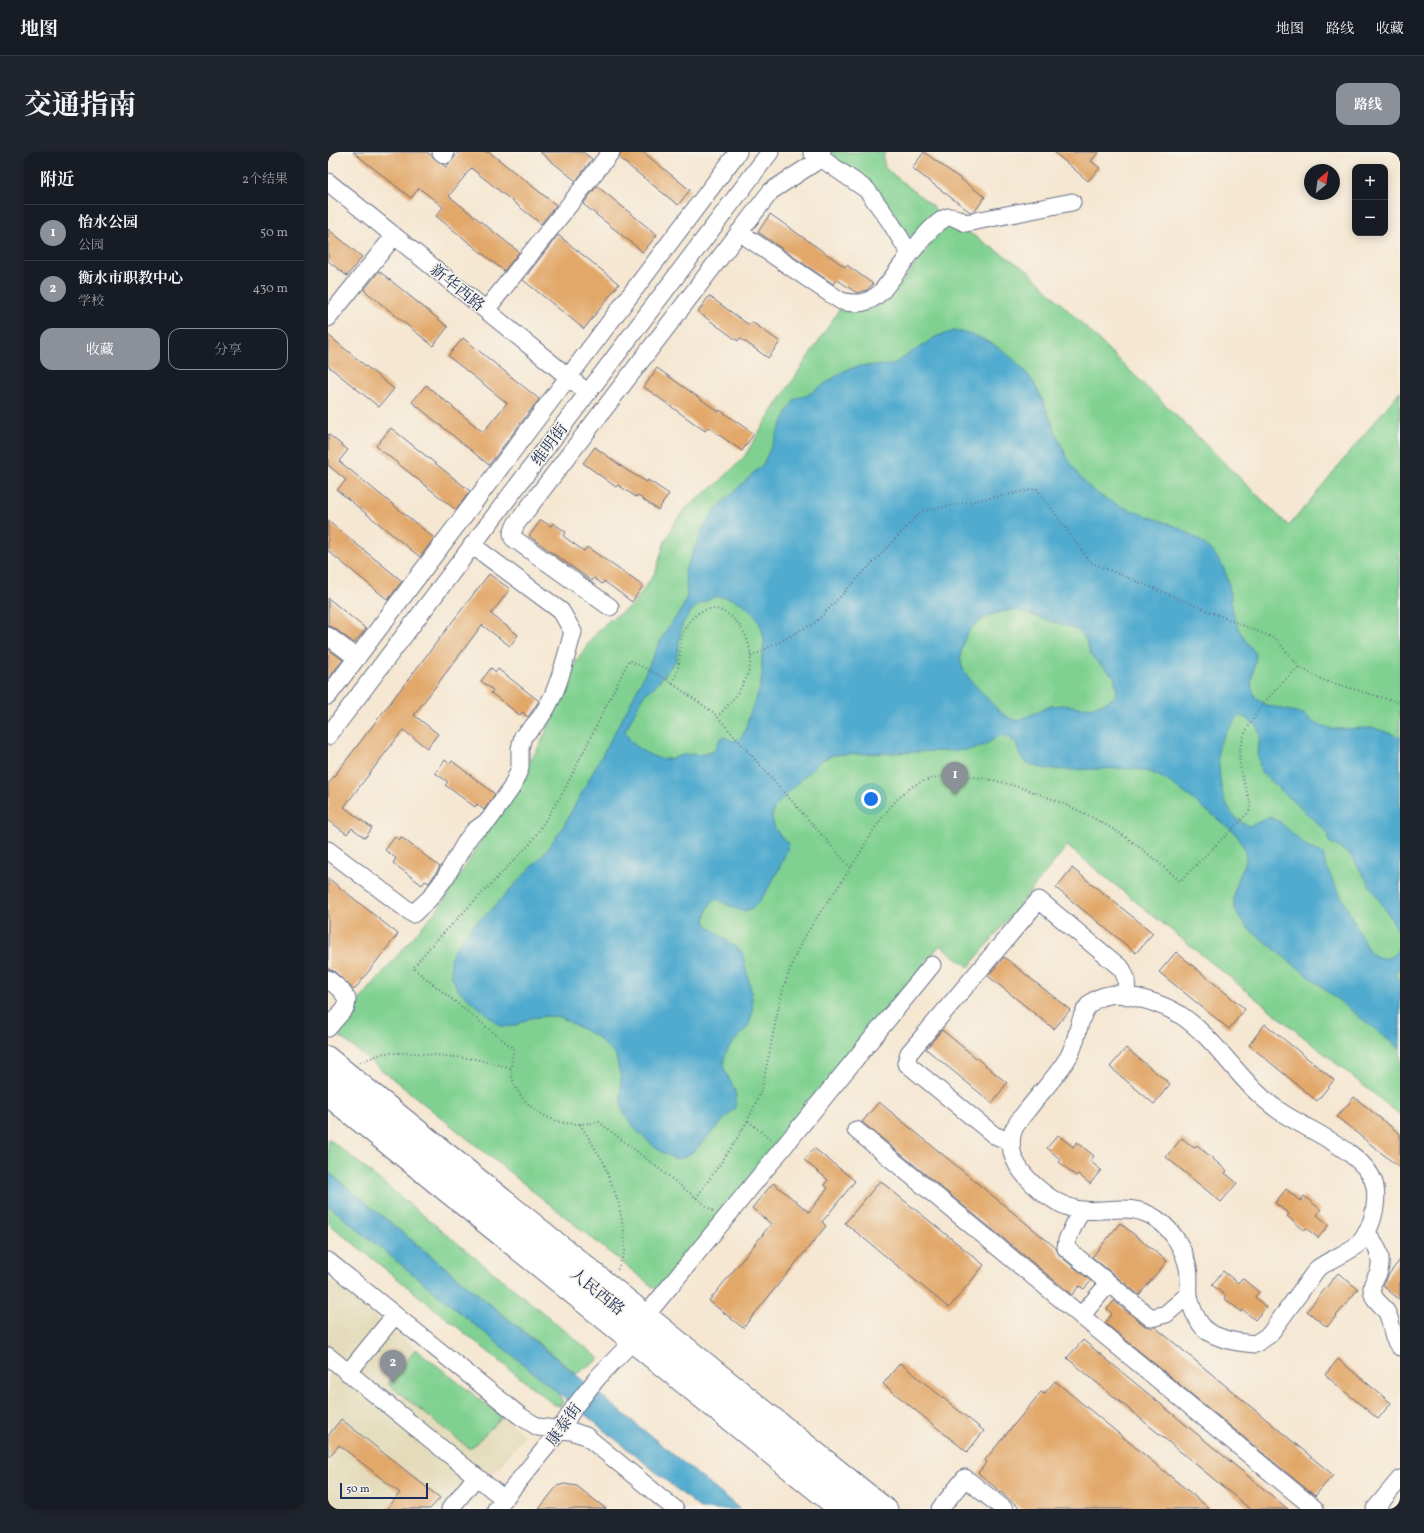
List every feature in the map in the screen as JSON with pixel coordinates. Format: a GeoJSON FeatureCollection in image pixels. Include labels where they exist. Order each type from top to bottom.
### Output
{"type":"FeatureCollection","features":[{"type":"Feature","properties":{"kind":"main road","name":"人民西路"},"geometry":{"type":"LineString","coordinates":[[336,1071],[867,1509]]}},
{"type":"Feature","properties":{"kind":"main road","name":"人民西路"},"geometry":{"type":"LineString","coordinates":[[328,1094],[840,1509]]}},
{"type":"Feature","properties":{"kind":"street"},"geometry":{"type":"LineString","coordinates":[[486,310],[611,152]]}},
{"type":"Feature","properties":{"kind":"street","name":"维明街"},"geometry":{"type":"LineString","coordinates":[[328,696],[738,152]]}},
{"type":"Feature","properties":{"kind":"street","name":"维明街"},"geometry":{"type":"LineString","coordinates":[[328,736],[770,152]]}},
{"type":"Feature","properties":{"kind":"street"},"geometry":{"type":"LineString","coordinates":[[610,607],[513,538],[512,533],[516,524],[771,191],[814,163],[817,154],[867,190],[889,220],[910,254]]}},
{"type":"Feature","properties":{"kind":"street","name":"新华西路"},"geometry":{"type":"LineString","coordinates":[[328,182],[588,392]]}},
{"type":"Feature","properties":{"kind":"street"},"geometry":{"type":"LineString","coordinates":[[739,232],[841,301],[855,305],[872,300],[881,292],[910,254],[928,233],[944,218],[950,217],[966,222],[1072,202]]}},
{"type":"Feature","properties":{"kind":"street"},"geometry":{"type":"LineString","coordinates":[[328,318],[394,236]]}},
{"type":"Feature","properties":{"kind":"street"},"geometry":{"type":"LineString","coordinates":[[328,850],[413,914],[430,898],[474,831],[489,820],[512,787],[518,775],[523,736],[536,725],[547,709],[557,686],[573,632],[561,611],[472,545]]}},
{"type":"Feature","properties":{"kind":"street"},"geometry":{"type":"LineString","coordinates":[[328,636],[357,658]]}},
{"type":"Feature","properties":{"kind":"street"},"geometry":{"type":"LineString","coordinates":[[1011,1142],[994,1135],[906,1063],[909,1053],[1039,900],[1122,969],[1126,978],[1127,996]]}},
{"type":"Feature","properties":{"kind":"street"},"geometry":{"type":"LineString","coordinates":[[648,1313],[932,965]]}},
{"type":"Feature","properties":{"kind":"street"},"geometry":{"type":"LineString","coordinates":[[328,979],[341,990],[347,999],[346,1007],[328,1028]]}},
{"type":"Feature","properties":{"kind":"street"},"geometry":{"type":"LineString","coordinates":[[1106,995],[1127,996],[1160,1006],[1177,1014],[1207,1038],[1262,1098],[1302,1126],[1344,1149],[1359,1160],[1367,1170],[1375,1187],[1371,1222],[1357,1245],[1328,1261],[1317,1269],[1269,1335],[1255,1344],[1240,1343],[1213,1335],[1198,1319],[1192,1306],[1189,1294],[1188,1268],[1181,1246],[1158,1220],[1149,1215],[1127,1208],[1081,1210],[1058,1202],[1028,1180],[1019,1167],[1013,1154],[1011,1142],[1013,1132],[1020,1119],[1069,1056],[1073,1048],[1078,1026],[1084,1011],[1094,1000],[1106,995]]}},
{"type":"Feature","properties":{"kind":"street"},"geometry":{"type":"LineString","coordinates":[[328,1055],[336,1071],[612,1284],[889,1509]]}},
{"type":"Feature","properties":{"kind":"street"},"geometry":{"type":"LineString","coordinates":[[856,1130],[1315,1509]]}},
{"type":"Feature","properties":{"kind":"street"},"geometry":{"type":"LineString","coordinates":[[1081,1210],[1067,1240],[1066,1248],[1151,1318],[1166,1314],[1189,1294]]}},
{"type":"Feature","properties":{"kind":"street"},"geometry":{"type":"LineString","coordinates":[[1366,1232],[1375,1242],[1379,1252],[1379,1272],[1372,1286],[1373,1297],[1386,1312],[1391,1322],[1392,1336],[1400,1347]]}},
{"type":"Feature","properties":{"kind":"street"},"geometry":{"type":"LineString","coordinates":[[328,1261],[520,1416],[538,1427],[572,1431],[586,1436],[676,1509]]}},
{"type":"Feature","properties":{"kind":"street"},"geometry":{"type":"LineString","coordinates":[[1081,1316],[1109,1283]]}},
{"type":"Feature","properties":{"kind":"street"},"geometry":{"type":"LineString","coordinates":[[348,1373],[395,1315]]}},
{"type":"Feature","properties":{"kind":"street","name":"康泰街"},"geometry":{"type":"LineString","coordinates":[[500,1504],[560,1430],[575,1406],[600,1376],[633,1341]]}},
{"type":"Feature","properties":{"kind":"street"},"geometry":{"type":"LineString","coordinates":[[328,1356],[476,1476],[500,1504]]}},
{"type":"Feature","properties":{"kind":"street"},"geometry":{"type":"LineString","coordinates":[[450,1509],[476,1476]]}},
{"type":"Feature","properties":{"kind":"street"},"geometry":{"type":"LineString","coordinates":[[940,1509],[965,1478],[1004,1509]]}},
{"type":"Feature","properties":{"kind":"street"},"geometry":{"type":"LineString","coordinates":[[1375,1509],[1400,1479]]}},
{"type":"Feature","properties":{"kind":"path"},"geometry":{"type":"LineString","coordinates":[[750,657],[816,622],[922,511],[1037,489],[1090,562],[1252,627],[1276,639],[1299,667],[1323,680],[1400,703]]}},
{"type":"Feature","properties":{"kind":"path"},"geometry":{"type":"LineString","coordinates":[[673,683],[679,663],[682,635],[692,619],[697,614],[706,610],[720,611],[734,619],[746,635],[750,657],[746,678],[734,699],[718,716]]}},
{"type":"Feature","properties":{"kind":"path"},"geometry":{"type":"LineString","coordinates":[[724,1220],[600,1122],[580,1124],[564,1123],[547,1117],[533,1109],[521,1095],[512,1076],[514,1049],[412,968],[429,948],[530,844],[564,791],[629,660],[673,683],[718,716],[851,868]]}},
{"type":"Feature","properties":{"kind":"path"},"geometry":{"type":"LineString","coordinates":[[696,1198],[748,1121],[762,1086],[779,1004],[793,961],[803,940],[892,805],[910,788],[921,782],[961,776],[1019,786],[1076,809],[1117,831],[1180,880],[1247,816],[1250,806],[1239,756],[1243,737],[1250,724],[1268,700],[1286,678],[1299,667]]}},
{"type":"Feature","properties":{"kind":"path"},"geometry":{"type":"LineString","coordinates":[[336,1071],[384,1053],[415,1053],[475,1059],[512,1068]]}},
{"type":"Feature","properties":{"kind":"path"},"geometry":{"type":"LineString","coordinates":[[748,1121],[782,1149]]}},
{"type":"Feature","properties":{"kind":"path"},"geometry":{"type":"LineString","coordinates":[[580,1124],[603,1161],[618,1201],[624,1231],[624,1257],[612,1284]]}},
{"type":"Feature","properties":{"kind":"shaded area"},"geometry":{"type":"Polygon","coordinates":[[[328,1279],[525,1435],[466,1509],[328,1509],[328,1279]]]}},
{"type":"Feature","properties":{"kind":"green space"},"geometry":{"type":"Polygon","coordinates":[[[827,152],[885,152],[883,158],[885,168],[933,206],[938,214],[918,234],[909,236],[869,183],[828,158],[827,152]]]}},
{"type":"Feature","properties":{"kind":"green space"},"geometry":{"type":"Polygon","coordinates":[[[951,225],[962,228],[1027,270],[1289,526],[1400,391],[1400,1115],[1067,846],[969,967],[940,945],[659,1292],[333,1031],[444,901],[540,745],[577,660],[593,637],[607,622],[634,604],[656,571],[664,544],[674,523],[687,507],[717,484],[744,457],[839,310],[863,310],[879,305],[899,286],[942,226],[951,225]]]}},
{"type":"Feature","properties":{"kind":"green space"},"geometry":{"type":"Polygon","coordinates":[[[328,1138],[600,1359],[576,1374],[328,1172],[328,1138]]]}},
{"type":"Feature","properties":{"kind":"green space"},"geometry":{"type":"Polygon","coordinates":[[[328,1205],[557,1391],[563,1402],[560,1406],[553,1404],[328,1223],[328,1205]]]}},
{"type":"Feature","properties":{"kind":"green space"},"geometry":{"type":"Polygon","coordinates":[[[416,1349],[502,1417],[470,1449],[388,1384],[416,1349]]]}},
{"type":"Feature","properties":{"kind":"water"},"geometry":{"type":"Polygon","coordinates":[[[955,331],[967,333],[992,344],[1004,352],[1025,371],[1033,382],[1067,457],[1080,477],[1094,491],[1110,501],[1128,509],[1183,530],[1200,540],[1214,554],[1221,563],[1228,580],[1237,625],[1243,637],[1256,655],[1251,685],[1255,697],[1266,705],[1304,714],[1314,723],[1333,729],[1374,728],[1400,737],[1400,933],[1350,854],[1328,841],[1329,835],[1325,830],[1261,772],[1258,754],[1260,736],[1257,726],[1243,716],[1239,716],[1223,737],[1219,746],[1218,755],[1223,794],[1229,810],[1235,817],[1250,826],[1270,817],[1280,822],[1307,847],[1323,853],[1326,867],[1369,951],[1378,957],[1387,958],[1394,954],[1400,945],[1400,964],[1395,975],[1400,981],[1400,1049],[1249,929],[1239,916],[1234,904],[1235,892],[1246,858],[1244,848],[1239,839],[1233,831],[1163,778],[1140,770],[1123,768],[1062,770],[1044,768],[1030,764],[1020,756],[1016,742],[1004,735],[998,736],[985,745],[968,750],[833,755],[820,761],[774,807],[772,818],[774,826],[780,836],[789,843],[773,881],[760,900],[754,907],[744,911],[736,909],[716,899],[711,903],[708,909],[705,921],[708,926],[742,952],[751,991],[751,1019],[747,1027],[727,1050],[724,1060],[726,1072],[736,1095],[734,1109],[693,1152],[682,1158],[675,1159],[661,1152],[639,1133],[627,1119],[621,1104],[621,1079],[616,1056],[597,1037],[560,1017],[548,1016],[530,1018],[514,1026],[502,1027],[458,990],[452,977],[450,961],[454,950],[474,924],[488,913],[544,854],[563,827],[629,706],[665,632],[683,607],[687,595],[685,571],[703,529],[716,509],[763,464],[789,408],[796,398],[806,396],[846,370],[860,366],[892,365],[937,336],[955,331]],[[714,597],[700,604],[690,612],[682,625],[676,660],[657,684],[643,696],[625,731],[627,736],[636,746],[642,751],[655,757],[669,759],[687,754],[709,753],[716,748],[721,738],[725,737],[735,741],[744,734],[762,680],[762,656],[764,643],[762,631],[754,614],[741,603],[724,597],[714,597]],[[1015,610],[997,613],[981,620],[969,632],[965,639],[961,654],[961,663],[965,673],[975,686],[1000,712],[1017,721],[1051,706],[1060,705],[1090,708],[1109,701],[1114,697],[1117,690],[1114,676],[1095,660],[1090,653],[1085,638],[1076,629],[1015,610]]]}},
{"type":"Feature","properties":{"kind":"water"},"geometry":{"type":"Polygon","coordinates":[[[328,1172],[740,1509],[701,1509],[328,1205],[328,1172]]]}},
{"type":"Feature","properties":{"kind":"building"},"geometry":{"type":"Polygon","coordinates":[[[353,152],[427,152],[446,167],[459,152],[489,152],[556,205],[541,224],[471,168],[449,196],[519,252],[504,271],[436,216],[443,207],[419,188],[411,198],[353,152]]]}},
{"type":"Feature","properties":{"kind":"building"},"geometry":{"type":"Polygon","coordinates":[[[540,152],[583,152],[592,159],[576,181],[540,152]]]}},
{"type":"Feature","properties":{"kind":"building"},"geometry":{"type":"Polygon","coordinates":[[[621,152],[643,152],[690,190],[678,205],[619,158],[621,152]]]}},
{"type":"Feature","properties":{"kind":"building"},"geometry":{"type":"Polygon","coordinates":[[[924,152],[985,197],[975,211],[970,212],[912,168],[924,152]]]}},
{"type":"Feature","properties":{"kind":"building"},"geometry":{"type":"Polygon","coordinates":[[[1054,152],[1099,152],[1091,161],[1100,168],[1088,181],[1054,152]]]}},
{"type":"Feature","properties":{"kind":"building"},"geometry":{"type":"Polygon","coordinates":[[[597,186],[657,235],[643,252],[583,204],[597,186]]]}},
{"type":"Feature","properties":{"kind":"building"},"geometry":{"type":"Polygon","coordinates":[[[770,214],[845,267],[847,265],[873,284],[867,290],[857,293],[836,279],[833,284],[758,232],[770,214]]]}},
{"type":"Feature","properties":{"kind":"building"},"geometry":{"type":"Polygon","coordinates":[[[328,229],[362,257],[347,276],[328,261],[328,229]]]}},
{"type":"Feature","properties":{"kind":"building"},"geometry":{"type":"Polygon","coordinates":[[[558,235],[619,284],[584,329],[523,280],[558,235]]]}},
{"type":"Feature","properties":{"kind":"building"},"geometry":{"type":"Polygon","coordinates":[[[379,271],[448,327],[433,346],[364,290],[379,271]]]}},
{"type":"Feature","properties":{"kind":"building"},"geometry":{"type":"Polygon","coordinates":[[[709,296],[749,325],[752,322],[780,342],[768,358],[740,338],[738,341],[698,312],[709,296]]]}},
{"type":"Feature","properties":{"kind":"building"},"geometry":{"type":"Polygon","coordinates":[[[328,335],[394,389],[379,407],[328,366],[328,335]]]}},
{"type":"Feature","properties":{"kind":"building"},"geometry":{"type":"Polygon","coordinates":[[[463,338],[539,399],[489,465],[412,402],[426,385],[483,432],[507,403],[448,356],[463,338]]]}},
{"type":"Feature","properties":{"kind":"building"},"geometry":{"type":"Polygon","coordinates":[[[657,368],[719,412],[720,410],[754,434],[742,451],[708,427],[705,431],[644,387],[657,368]]]}},
{"type":"Feature","properties":{"kind":"building"},"geometry":{"type":"Polygon","coordinates":[[[391,428],[470,491],[456,510],[376,446],[391,428]]]}},
{"type":"Feature","properties":{"kind":"building"},"geometry":{"type":"Polygon","coordinates":[[[328,434],[348,450],[339,461],[434,538],[420,557],[337,490],[346,480],[328,465],[328,434]]]}},
{"type":"Feature","properties":{"kind":"building"},"geometry":{"type":"Polygon","coordinates":[[[595,447],[628,471],[647,482],[648,480],[669,494],[658,510],[637,495],[636,497],[618,485],[616,487],[583,463],[595,447]]]}},
{"type":"Feature","properties":{"kind":"building"},"geometry":{"type":"Polygon","coordinates":[[[541,520],[551,526],[553,523],[566,532],[563,536],[584,551],[587,547],[643,586],[632,602],[604,581],[602,584],[594,578],[592,581],[529,536],[541,520]]]}},
{"type":"Feature","properties":{"kind":"building"},"geometry":{"type":"Polygon","coordinates":[[[328,521],[402,581],[388,600],[328,551],[328,521]]]}},
{"type":"Feature","properties":{"kind":"building"},"geometry":{"type":"Polygon","coordinates":[[[489,574],[510,589],[491,614],[518,635],[510,646],[482,625],[414,715],[438,734],[427,748],[403,730],[344,807],[372,828],[365,838],[352,828],[347,834],[328,820],[328,784],[489,574]]]}},
{"type":"Feature","properties":{"kind":"building"},"geometry":{"type":"Polygon","coordinates":[[[328,598],[366,629],[354,643],[334,628],[328,626],[328,598]]]}},
{"type":"Feature","properties":{"kind":"building"},"geometry":{"type":"Polygon","coordinates":[[[328,649],[343,660],[328,679],[328,649]]]}},
{"type":"Feature","properties":{"kind":"building"},"geometry":{"type":"Polygon","coordinates":[[[491,668],[496,672],[498,669],[539,701],[528,717],[522,712],[520,715],[491,693],[493,690],[481,681],[491,668]]]}},
{"type":"Feature","properties":{"kind":"building"},"geometry":{"type":"Polygon","coordinates":[[[445,760],[450,764],[452,761],[495,794],[484,810],[477,804],[475,807],[445,785],[448,782],[435,773],[445,760]]]}},
{"type":"Feature","properties":{"kind":"building"},"geometry":{"type":"Polygon","coordinates":[[[395,837],[399,840],[401,837],[440,867],[429,883],[425,881],[422,885],[393,863],[396,858],[385,850],[395,837]]]}},
{"type":"Feature","properties":{"kind":"building"},"geometry":{"type":"Polygon","coordinates":[[[1072,868],[1153,933],[1136,953],[1056,888],[1072,868]]]}},
{"type":"Feature","properties":{"kind":"building"},"geometry":{"type":"Polygon","coordinates":[[[328,878],[398,934],[354,990],[334,971],[328,969],[328,878]]]}},
{"type":"Feature","properties":{"kind":"building"},"geometry":{"type":"Polygon","coordinates":[[[1176,952],[1245,1009],[1229,1029],[1159,972],[1176,952]]]}},
{"type":"Feature","properties":{"kind":"building"},"geometry":{"type":"Polygon","coordinates":[[[1004,957],[1070,1010],[1054,1029],[988,976],[1004,957]]]}},
{"type":"Feature","properties":{"kind":"building"},"geometry":{"type":"Polygon","coordinates":[[[1265,1024],[1334,1080],[1317,1101],[1249,1045],[1265,1024]]]}},
{"type":"Feature","properties":{"kind":"building"},"geometry":{"type":"Polygon","coordinates":[[[942,1030],[1007,1083],[992,1103],[926,1049],[942,1030]]]}},
{"type":"Feature","properties":{"kind":"building"},"geometry":{"type":"Polygon","coordinates":[[[1126,1048],[1170,1084],[1154,1104],[1110,1067],[1126,1048]]]}},
{"type":"Feature","properties":{"kind":"building"},"geometry":{"type":"Polygon","coordinates":[[[1354,1097],[1400,1134],[1400,1168],[1337,1117],[1354,1097]]]}},
{"type":"Feature","properties":{"kind":"building"},"geometry":{"type":"Polygon","coordinates":[[[879,1102],[1056,1248],[1060,1256],[1091,1281],[1084,1289],[1079,1286],[1072,1295],[862,1122],[879,1102]]]}},
{"type":"Feature","properties":{"kind":"building"},"geometry":{"type":"Polygon","coordinates":[[[1058,1135],[1073,1147],[1077,1142],[1094,1156],[1090,1161],[1101,1170],[1090,1184],[1078,1174],[1076,1176],[1059,1162],[1061,1160],[1047,1148],[1058,1135]]]}},
{"type":"Feature","properties":{"kind":"building"},"geometry":{"type":"Polygon","coordinates":[[[1182,1138],[1194,1148],[1197,1145],[1227,1171],[1225,1173],[1237,1183],[1221,1202],[1166,1157],[1182,1138]]]}},
{"type":"Feature","properties":{"kind":"building"},"geometry":{"type":"Polygon","coordinates":[[[814,1148],[855,1181],[822,1222],[826,1226],[743,1328],[709,1301],[771,1224],[752,1208],[773,1183],[809,1212],[828,1188],[824,1185],[828,1180],[804,1160],[814,1148]]]}},
{"type":"Feature","properties":{"kind":"building"},"geometry":{"type":"Polygon","coordinates":[[[880,1181],[984,1265],[949,1308],[845,1223],[880,1181]]]}},
{"type":"Feature","properties":{"kind":"building"},"geometry":{"type":"Polygon","coordinates":[[[1286,1189],[1300,1201],[1304,1196],[1321,1210],[1317,1215],[1329,1225],[1318,1238],[1306,1228],[1304,1230],[1287,1216],[1289,1214],[1275,1203],[1286,1189]]]}},
{"type":"Feature","properties":{"kind":"building"},"geometry":{"type":"Polygon","coordinates":[[[1120,1223],[1167,1261],[1139,1295],[1092,1257],[1120,1223]]]}},
{"type":"Feature","properties":{"kind":"building"},"geometry":{"type":"Polygon","coordinates":[[[1400,1260],[1400,1300],[1383,1286],[1389,1274],[1400,1260]]]}},
{"type":"Feature","properties":{"kind":"building"},"geometry":{"type":"Polygon","coordinates":[[[1223,1271],[1238,1283],[1242,1278],[1259,1292],[1255,1297],[1266,1307],[1255,1320],[1243,1310],[1242,1312],[1224,1298],[1226,1296],[1212,1285],[1223,1271]]]}},
{"type":"Feature","properties":{"kind":"building"},"geometry":{"type":"Polygon","coordinates":[[[1338,1273],[1358,1289],[1327,1327],[1307,1311],[1338,1273]]]}},
{"type":"Feature","properties":{"kind":"building"},"geometry":{"type":"Polygon","coordinates":[[[1114,1301],[1145,1326],[1155,1327],[1333,1475],[1315,1496],[1105,1323],[1112,1314],[1107,1309],[1114,1301]]]}},
{"type":"Feature","properties":{"kind":"building"},"geometry":{"type":"Polygon","coordinates":[[[1083,1340],[1288,1509],[1250,1509],[1067,1358],[1083,1340]]]}},
{"type":"Feature","properties":{"kind":"building"},"geometry":{"type":"Polygon","coordinates":[[[1338,1359],[1391,1403],[1378,1419],[1325,1375],[1338,1359]]]}},
{"type":"Feature","properties":{"kind":"building"},"geometry":{"type":"Polygon","coordinates":[[[900,1363],[984,1431],[967,1452],[883,1384],[900,1363]]]}},
{"type":"Feature","properties":{"kind":"building"},"geometry":{"type":"Polygon","coordinates":[[[1055,1381],[1210,1509],[1021,1509],[978,1473],[987,1462],[985,1460],[1041,1392],[1044,1394],[1055,1381]]]}},
{"type":"Feature","properties":{"kind":"building"},"geometry":{"type":"Polygon","coordinates":[[[341,1419],[440,1498],[430,1509],[387,1509],[400,1493],[339,1445],[328,1458],[328,1436],[341,1419]]]}},
{"type":"Feature","properties":{"kind":"building"},"geometry":{"type":"Polygon","coordinates":[[[564,1484],[577,1486],[606,1509],[539,1509],[557,1486],[564,1484]]]}},
{"type":"Feature","properties":{"kind":"place","name":"怡水公园"},"geometry":{"type":"Point","coordinates":[955,795]}},
{"type":"Feature","properties":{"kind":"place","name":"衡水市职教中心"},"geometry":{"type":"Point","coordinates":[393,1383]}}]}
